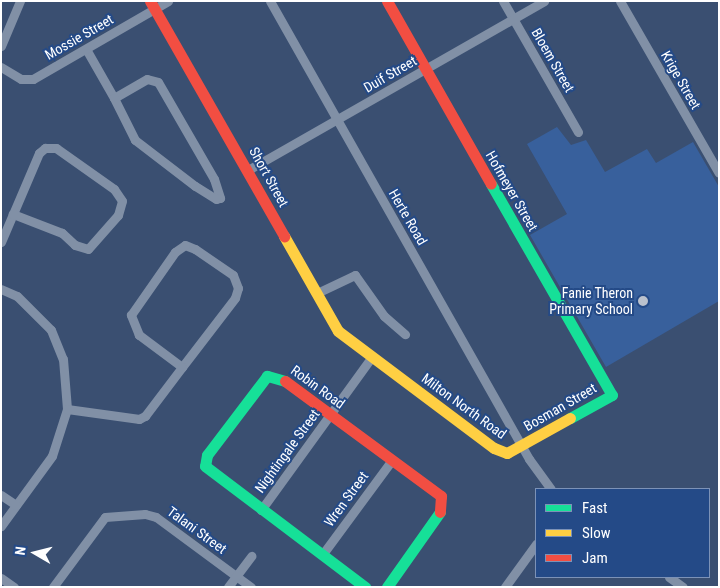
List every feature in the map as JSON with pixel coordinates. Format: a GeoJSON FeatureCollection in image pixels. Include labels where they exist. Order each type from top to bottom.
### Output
{"type":"FeatureCollection","features":[{"type":"Feature","properties":{"kind":"street"},"geometry":{"type":"LineString","coordinates":[[1,46],[20,1]]}},
{"type":"Feature","properties":{"kind":"street","name":"Mossie Street"},"geometry":{"type":"LineString","coordinates":[[1,67],[21,79],[30,80],[86,49],[152,5],[168,1]]}},
{"type":"Feature","properties":{"kind":"street","name":"Herte Road"},"geometry":{"type":"LineString","coordinates":[[270,1],[523,445]]}},
{"type":"Feature","properties":{"kind":"street","name":"Hofmeyer Street"},"geometry":{"type":"LineString","coordinates":[[387,1],[612,394]]}},
{"type":"Feature","properties":{"kind":"street","name":"Bloem Street"},"geometry":{"type":"LineString","coordinates":[[503,1],[578,132]]}},
{"type":"Feature","properties":{"kind":"street","name":"Duif Street"},"geometry":{"type":"LineString","coordinates":[[248,170],[544,1]]}},
{"type":"Feature","properties":{"kind":"street","name":"Krige Street"},"geometry":{"type":"LineString","coordinates":[[620,1],[719,173]]}},
{"type":"Feature","properties":{"kind":"street","name":"Short Street"},"geometry":{"type":"LineString","coordinates":[[152,5],[248,170],[338,331],[371,358]]}},
{"type":"Feature","properties":{"kind":"street"},"geometry":{"type":"LineString","coordinates":[[86,49],[114,98],[134,140],[195,186],[216,199],[220,198],[214,179],[158,82],[147,79],[114,98]]}},
{"type":"Feature","properties":{"kind":"street"},"geometry":{"type":"LineString","coordinates":[[1,242],[39,153],[48,147],[56,148],[114,189],[122,201],[118,215],[88,249],[75,245],[62,233],[13,214]]}},
{"type":"Feature","properties":{"kind":"street"},"geometry":{"type":"LineString","coordinates":[[67,409],[139,419],[145,416],[235,298],[238,288],[233,275],[196,249],[186,245],[175,252],[131,316],[139,335],[182,367]]}},
{"type":"Feature","properties":{"kind":"street"},"geometry":{"type":"LineString","coordinates":[[317,293],[355,275],[384,316],[405,334]]}},
{"type":"Feature","properties":{"kind":"street"},"geometry":{"type":"LineString","coordinates":[[1,289],[18,296],[51,330],[64,359],[67,409],[52,456],[1,526]]}},
{"type":"Feature","properties":{"kind":"street","name":"Milton North Road"},"geometry":{"type":"LineString","coordinates":[[371,358],[494,448],[507,453],[523,445],[550,488]]}},
{"type":"Feature","properties":{"kind":"street","name":"Nightingale Street"},"geometry":{"type":"LineString","coordinates":[[261,510],[371,358]]}},
{"type":"Feature","properties":{"kind":"street","name":"Robin Road"},"geometry":{"type":"LineString","coordinates":[[365,587],[209,472],[205,466],[207,454],[267,376],[280,378],[438,494],[444,503],[442,510],[387,587]]}},
{"type":"Feature","properties":{"kind":"street","name":"Bosman Street"},"geometry":{"type":"LineString","coordinates":[[523,445],[612,394]]}},
{"type":"Feature","properties":{"kind":"street","name":"Wren Street"},"geometry":{"type":"LineString","coordinates":[[322,555],[392,460]]}},
{"type":"Feature","properties":{"kind":"street"},"geometry":{"type":"LineString","coordinates":[[1,495],[16,506]]}},
{"type":"Feature","properties":{"kind":"street","name":"Talani Street"},"geometry":{"type":"LineString","coordinates":[[53,587],[102,520],[114,514],[153,516],[251,587]]}},
{"type":"Feature","properties":{"kind":"street"},"geometry":{"type":"LineString","coordinates":[[505,587],[535,545]]}},
{"type":"Feature","properties":{"kind":"street"},"geometry":{"type":"LineString","coordinates":[[228,587],[251,556]]}},
{"type":"Feature","properties":{"kind":"street"},"geometry":{"type":"LineString","coordinates":[[1,578],[14,587]]}},
{"type":"Feature","properties":{"kind":"street"},"geometry":{"type":"LineString","coordinates":[[670,578],[683,587]]}},
{"type":"Feature","properties":{"kind":"shaded area","name":"Fanie Theron Primary School"},"geometry":{"type":"Polygon","coordinates":[[[557,127],[571,145],[586,140],[605,172],[647,149],[656,163],[693,142],[719,187],[719,301],[606,367],[530,235],[567,214],[527,144],[557,127]]]}},
{"type":"Feature","properties":{"kind":"traffic: fast"},"geometry":{"type":"LineString","coordinates":[[491,184],[612,395],[570,418]]}},
{"type":"Feature","properties":{"kind":"traffic: fast"},"geometry":{"type":"LineString","coordinates":[[285,381],[267,376],[207,455],[205,466],[365,587]]}},
{"type":"Feature","properties":{"kind":"traffic: fast"},"geometry":{"type":"LineString","coordinates":[[387,587],[440,512]]}},
{"type":"Feature","properties":{"kind":"traffic: slow"},"geometry":{"type":"LineString","coordinates":[[284,236],[338,331],[494,448],[507,453],[570,418]]}},
{"type":"Feature","properties":{"kind":"traffic: jam"},"geometry":{"type":"LineString","coordinates":[[150,1],[284,236]]}},
{"type":"Feature","properties":{"kind":"traffic: jam"},"geometry":{"type":"LineString","coordinates":[[387,1],[491,184]]}},
{"type":"Feature","properties":{"kind":"traffic: jam"},"geometry":{"type":"LineString","coordinates":[[285,381],[441,496],[440,512]]}},
{"type":"Feature","properties":{"kind":"place","name":"Fanie Theron Primary School"},"geometry":{"type":"Point","coordinates":[643,301]}}]}
